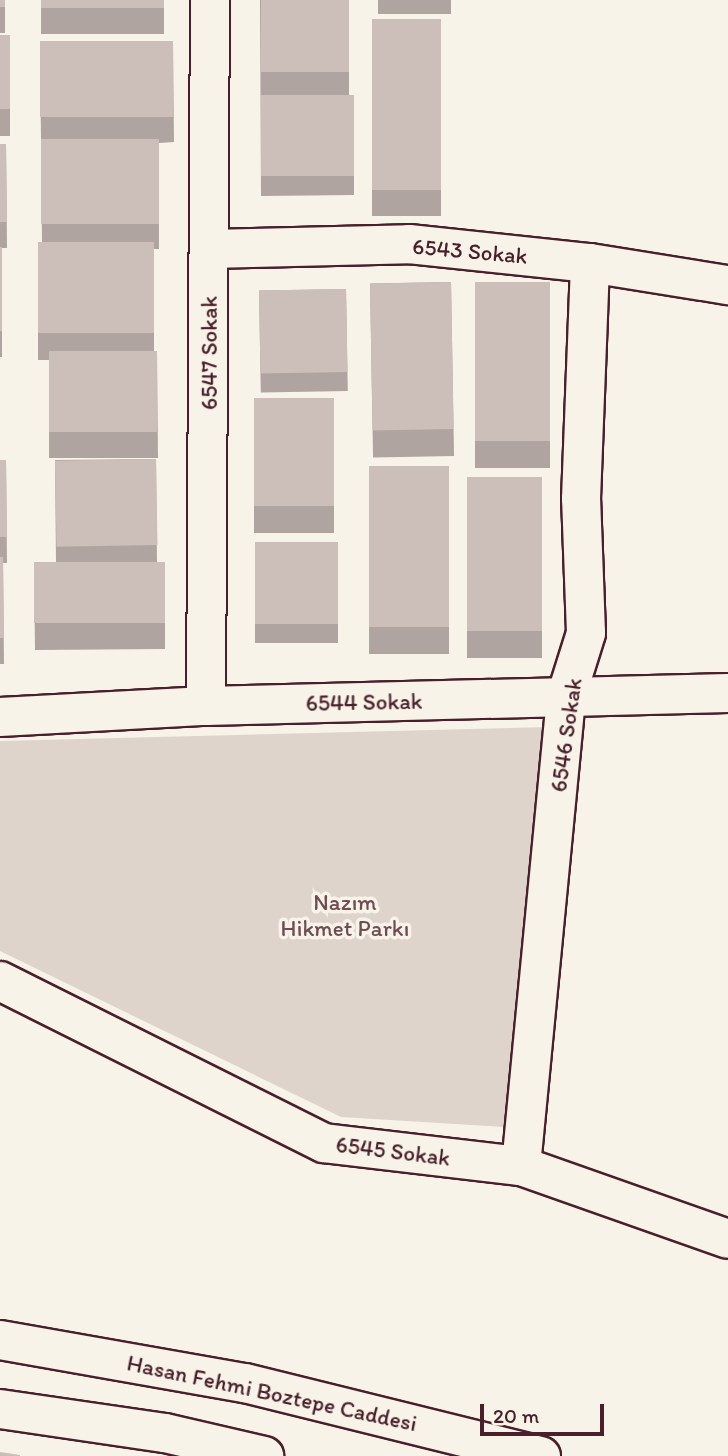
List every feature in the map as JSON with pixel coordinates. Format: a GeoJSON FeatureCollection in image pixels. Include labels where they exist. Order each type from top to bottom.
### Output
{"type":"FeatureCollection","features":[{"type":"Feature","properties":{"kind":"street","name":"6547 Sokak"},"geometry":{"type":"LineString","coordinates":[[206,706],[211,0]]}},
{"type":"Feature","properties":{"kind":"street","name":"6543 Sokak"},"geometry":{"type":"LineString","coordinates":[[210,249],[409,244],[590,262],[728,285]]}},
{"type":"Feature","properties":{"kind":"street","name":"6546 Sokak"},"geometry":{"type":"LineString","coordinates":[[521,1166],[566,697],[586,633],[581,499],[590,262]]}},
{"type":"Feature","properties":{"kind":"street","name":"6544 Sokak"},"geometry":{"type":"LineString","coordinates":[[0,717],[206,706],[728,693]]}},
{"type":"Feature","properties":{"kind":"street","name":"6545 Sokak"},"geometry":{"type":"LineString","coordinates":[[0,981],[324,1143],[521,1166],[728,1240]]}},
{"type":"Feature","properties":{"kind":"street","name":"Hasan Fehmi Boztepe Caddesi"},"geometry":{"type":"LineString","coordinates":[[0,1340],[245,1383],[541,1456]]}},
{"type":"Feature","properties":{"kind":"street"},"geometry":{"type":"LineString","coordinates":[[0,1409],[162,1444],[264,1456]]}},
{"type":"Feature","properties":{"kind":"green space","name":"Nazım Hikmet Parkı"},"geometry":{"type":"Polygon","coordinates":[[[550,727],[504,1127],[341,1117],[0,951],[0,741],[550,727]]]}},
{"type":"Feature","properties":{"kind":"building"},"geometry":{"type":"Polygon","coordinates":[[[0,0],[5,0],[5,7],[0,7],[0,0]]]}},
{"type":"Feature","properties":{"kind":"building"},"geometry":{"type":"Polygon","coordinates":[[[41,0],[164,0],[164,8],[41,8],[41,0]]]}},
{"type":"Feature","properties":{"kind":"building"},"geometry":{"type":"Polygon","coordinates":[[[261,0],[349,0],[349,72],[261,72],[261,0]]]}},
{"type":"Feature","properties":{"kind":"building"},"geometry":{"type":"Polygon","coordinates":[[[372,19],[441,19],[441,190],[372,190],[372,19]]]}},
{"type":"Feature","properties":{"kind":"building"},"geometry":{"type":"Polygon","coordinates":[[[0,35],[10,35],[10,109],[0,109],[0,35]]]}},
{"type":"Feature","properties":{"kind":"building"},"geometry":{"type":"Polygon","coordinates":[[[40,41],[173,41],[173,117],[40,117],[40,41]]]}},
{"type":"Feature","properties":{"kind":"building"},"geometry":{"type":"Polygon","coordinates":[[[261,95],[354,95],[354,176],[261,176],[261,95]]]}},
{"type":"Feature","properties":{"kind":"building"},"geometry":{"type":"Polygon","coordinates":[[[41,139],[159,139],[159,224],[41,224],[41,139]]]}},
{"type":"Feature","properties":{"kind":"building"},"geometry":{"type":"Polygon","coordinates":[[[0,144],[6,144],[7,222],[0,222],[0,144]]]}},
{"type":"Feature","properties":{"kind":"building"},"geometry":{"type":"Polygon","coordinates":[[[38,242],[154,242],[154,333],[38,333],[38,242]]]}},
{"type":"Feature","properties":{"kind":"building"},"geometry":{"type":"Polygon","coordinates":[[[0,247],[2,247],[0,331],[0,247]]]}},
{"type":"Feature","properties":{"kind":"building"},"geometry":{"type":"Polygon","coordinates":[[[451,282],[454,429],[373,430],[370,283],[451,282]]]}},
{"type":"Feature","properties":{"kind":"building"},"geometry":{"type":"Polygon","coordinates":[[[475,282],[550,282],[550,441],[475,441],[475,282]]]}},
{"type":"Feature","properties":{"kind":"building"},"geometry":{"type":"Polygon","coordinates":[[[346,289],[347,372],[260,374],[259,291],[346,289]]]}},
{"type":"Feature","properties":{"kind":"building"},"geometry":{"type":"Polygon","coordinates":[[[49,351],[157,351],[157,432],[49,432],[49,351]]]}},
{"type":"Feature","properties":{"kind":"building"},"geometry":{"type":"Polygon","coordinates":[[[254,398],[334,398],[334,506],[254,506],[254,398]]]}},
{"type":"Feature","properties":{"kind":"building"},"geometry":{"type":"Polygon","coordinates":[[[156,459],[158,545],[57,547],[55,461],[156,459]]]}},
{"type":"Feature","properties":{"kind":"building"},"geometry":{"type":"Polygon","coordinates":[[[0,460],[6,460],[7,537],[0,537],[0,460]]]}},
{"type":"Feature","properties":{"kind":"building"},"geometry":{"type":"Polygon","coordinates":[[[369,466],[449,466],[449,627],[369,627],[369,466]]]}},
{"type":"Feature","properties":{"kind":"building"},"geometry":{"type":"Polygon","coordinates":[[[467,477],[542,477],[542,631],[467,631],[467,477]]]}},
{"type":"Feature","properties":{"kind":"building"},"geometry":{"type":"Polygon","coordinates":[[[255,542],[338,542],[338,624],[255,624],[255,542]]]}},
{"type":"Feature","properties":{"kind":"building"},"geometry":{"type":"Polygon","coordinates":[[[0,557],[3,557],[4,638],[0,638],[0,557]]]}},
{"type":"Feature","properties":{"kind":"building"},"geometry":{"type":"Polygon","coordinates":[[[34,562],[165,562],[165,623],[34,623],[34,562]]]}},
{"type":"Feature","properties":{"kind":"building"},"geometry":{"type":"Polygon","coordinates":[[[0,1452],[20,1455],[20,1456],[0,1456],[0,1452]]]}}]}
